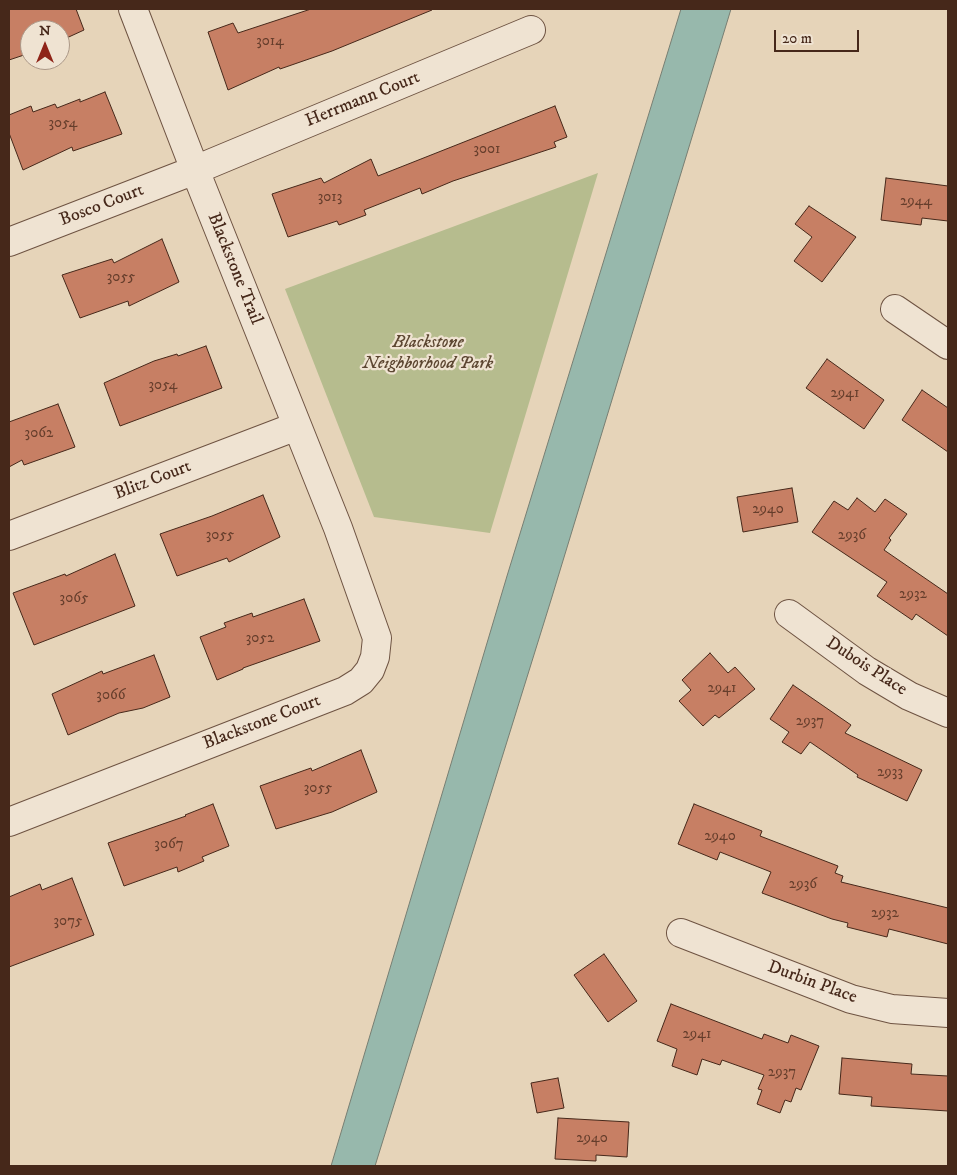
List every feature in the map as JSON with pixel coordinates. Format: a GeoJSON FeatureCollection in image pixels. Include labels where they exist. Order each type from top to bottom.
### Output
{"type":"FeatureCollection","features":[{"type":"Feature","properties":{"kind":"street","name":"Blackstone Trail"},"geometry":{"type":"LineString","coordinates":[[133,9],[338,528]]}},
{"type":"Feature","properties":{"kind":"street","name":"Herrmann Court"},"geometry":{"type":"LineString","coordinates":[[195,170],[531,30]]}},
{"type":"Feature","properties":{"kind":"street","name":"Bosco Court"},"geometry":{"type":"LineString","coordinates":[[9,242],[195,170]]}},
{"type":"Feature","properties":{"kind":"street"},"geometry":{"type":"LineString","coordinates":[[895,309],[948,345]]}},
{"type":"Feature","properties":{"kind":"street","name":"Blitz Court"},"geometry":{"type":"LineString","coordinates":[[9,536],[297,426]]}},
{"type":"Feature","properties":{"kind":"street","name":"Blackstone Court"},"geometry":{"type":"LineString","coordinates":[[9,822],[345,691],[361,681],[370,670],[375,657],[377,638],[338,528]]}},
{"type":"Feature","properties":{"kind":"street","name":"Dubois Place"},"geometry":{"type":"LineString","coordinates":[[789,614],[867,671],[908,696],[948,713]]}},
{"type":"Feature","properties":{"kind":"street","name":"Durbin Place"},"geometry":{"type":"LineString","coordinates":[[681,933],[851,999],[892,1009],[948,1013]]}},
{"type":"Feature","properties":{"kind":"green space","name":"Blackstone Neighborhood Park"},"geometry":{"type":"Polygon","coordinates":[[[598,173],[490,533],[374,517],[285,289],[598,173]]]}},
{"type":"Feature","properties":{"kind":"water"},"geometry":{"type":"Polygon","coordinates":[[[681,9],[731,9],[551,600],[375,1166],[331,1166],[507,576],[681,9]]]}},
{"type":"Feature","properties":{"kind":"building"},"geometry":{"type":"Polygon","coordinates":[[[9,9],[76,9],[84,30],[70,36],[70,20],[20,20],[20,56],[9,60],[9,9]]]}},
{"type":"Feature","properties":{"kind":"building"},"geometry":{"type":"Polygon","coordinates":[[[311,9],[432,10],[332,51],[280,69],[279,67],[228,90],[208,32],[233,23],[238,33],[311,9]]]}},
{"type":"Feature","properties":{"kind":"building"},"geometry":{"type":"Polygon","coordinates":[[[105,92],[122,134],[73,151],[72,147],[23,170],[9,133],[9,115],[31,106],[33,112],[55,104],[57,108],[80,99],[80,102],[105,92]]]}},
{"type":"Feature","properties":{"kind":"building"},"geometry":{"type":"Polygon","coordinates":[[[555,106],[567,137],[554,142],[556,147],[453,181],[422,194],[420,188],[364,210],[366,215],[339,225],[337,221],[288,237],[272,194],[321,178],[324,183],[371,159],[378,176],[555,106]]]}},
{"type":"Feature","properties":{"kind":"building"},"geometry":{"type":"Polygon","coordinates":[[[886,178],[948,186],[948,221],[922,218],[921,225],[881,220],[886,178]]]}},
{"type":"Feature","properties":{"kind":"building"},"geometry":{"type":"Polygon","coordinates":[[[809,206],[856,237],[822,282],[794,261],[812,237],[795,224],[809,206]]]}},
{"type":"Feature","properties":{"kind":"building"},"geometry":{"type":"Polygon","coordinates":[[[162,239],[179,282],[129,306],[128,301],[80,318],[62,275],[112,259],[114,263],[162,239]]]}},
{"type":"Feature","properties":{"kind":"building"},"geometry":{"type":"Polygon","coordinates":[[[206,346],[222,388],[120,426],[104,383],[154,361],[177,354],[178,356],[206,346]]]}},
{"type":"Feature","properties":{"kind":"building"},"geometry":{"type":"Polygon","coordinates":[[[827,359],[884,400],[864,429],[806,388],[827,359]]]}},
{"type":"Feature","properties":{"kind":"building"},"geometry":{"type":"Polygon","coordinates":[[[922,390],[948,408],[948,452],[902,420],[922,390]]]}},
{"type":"Feature","properties":{"kind":"building"},"geometry":{"type":"Polygon","coordinates":[[[58,404],[75,447],[24,465],[22,460],[9,467],[9,422],[58,404]]]}},
{"type":"Feature","properties":{"kind":"building"},"geometry":{"type":"Polygon","coordinates":[[[792,488],[798,522],[743,532],[737,497],[792,488]]]}},
{"type":"Feature","properties":{"kind":"building"},"geometry":{"type":"Polygon","coordinates":[[[263,495],[280,537],[229,562],[227,558],[177,576],[160,534],[212,516],[263,495]]]}},
{"type":"Feature","properties":{"kind":"building"},"geometry":{"type":"Polygon","coordinates":[[[857,498],[875,512],[885,499],[907,514],[889,538],[891,540],[884,550],[948,594],[948,636],[916,614],[912,620],[877,596],[887,582],[812,532],[834,501],[848,510],[857,498]]]}},
{"type":"Feature","properties":{"kind":"building"},"geometry":{"type":"Polygon","coordinates":[[[115,554],[135,606],[34,645],[13,593],[65,574],[66,576],[115,554]]]}},
{"type":"Feature","properties":{"kind":"building"},"geometry":{"type":"Polygon","coordinates":[[[304,599],[320,641],[243,668],[217,680],[200,637],[226,627],[224,623],[252,613],[253,617],[304,599]]]}},
{"type":"Feature","properties":{"kind":"building"},"geometry":{"type":"Polygon","coordinates":[[[710,653],[728,673],[735,667],[755,689],[719,718],[715,715],[703,726],[679,701],[691,690],[682,680],[710,653]]]}},
{"type":"Feature","properties":{"kind":"building"},"geometry":{"type":"Polygon","coordinates":[[[154,655],[170,697],[143,708],[119,713],[68,735],[52,694],[102,671],[103,674],[154,655]]]}},
{"type":"Feature","properties":{"kind":"building"},"geometry":{"type":"Polygon","coordinates":[[[793,685],[851,725],[845,733],[922,770],[907,801],[857,777],[858,775],[810,742],[801,754],[782,742],[789,732],[770,719],[793,685]]]}},
{"type":"Feature","properties":{"kind":"building"},"geometry":{"type":"Polygon","coordinates":[[[361,750],[377,792],[332,812],[276,829],[260,786],[311,768],[312,771],[361,750]]]}},
{"type":"Feature","properties":{"kind":"building"},"geometry":{"type":"Polygon","coordinates":[[[213,804],[229,846],[202,857],[204,861],[178,872],[177,867],[124,886],[108,843],[186,816],[213,804]]]}},
{"type":"Feature","properties":{"kind":"building"},"geometry":{"type":"Polygon","coordinates":[[[694,804],[762,831],[760,836],[838,866],[835,873],[843,876],[841,882],[948,908],[948,944],[889,929],[887,937],[847,927],[848,923],[762,893],[771,872],[720,852],[717,860],[678,844],[694,804]]]}},
{"type":"Feature","properties":{"kind":"building"},"geometry":{"type":"Polygon","coordinates":[[[72,878],[94,935],[9,967],[9,897],[40,884],[42,890],[72,878]]]}},
{"type":"Feature","properties":{"kind":"building"},"geometry":{"type":"Polygon","coordinates":[[[604,954],[637,1001],[608,1022],[574,975],[604,954]]]}},
{"type":"Feature","properties":{"kind":"building"},"geometry":{"type":"Polygon","coordinates":[[[671,1004],[762,1039],[764,1034],[788,1043],[791,1035],[819,1046],[801,1090],[796,1088],[791,1102],[785,1100],[780,1113],[757,1104],[762,1090],[758,1089],[764,1075],[722,1060],[720,1065],[702,1059],[697,1075],[672,1066],[677,1049],[657,1041],[671,1004]]]}},
{"type":"Feature","properties":{"kind":"building"},"geometry":{"type":"Polygon","coordinates":[[[842,1058],[912,1064],[911,1074],[948,1076],[948,1111],[871,1106],[872,1097],[839,1094],[842,1058]]]}},
{"type":"Feature","properties":{"kind":"building"},"geometry":{"type":"Polygon","coordinates":[[[558,1078],[564,1108],[537,1113],[531,1083],[558,1078]]]}},
{"type":"Feature","properties":{"kind":"building"},"geometry":{"type":"Polygon","coordinates":[[[558,1118],[629,1122],[627,1157],[596,1155],[596,1161],[555,1159],[558,1118]]]}}]}
